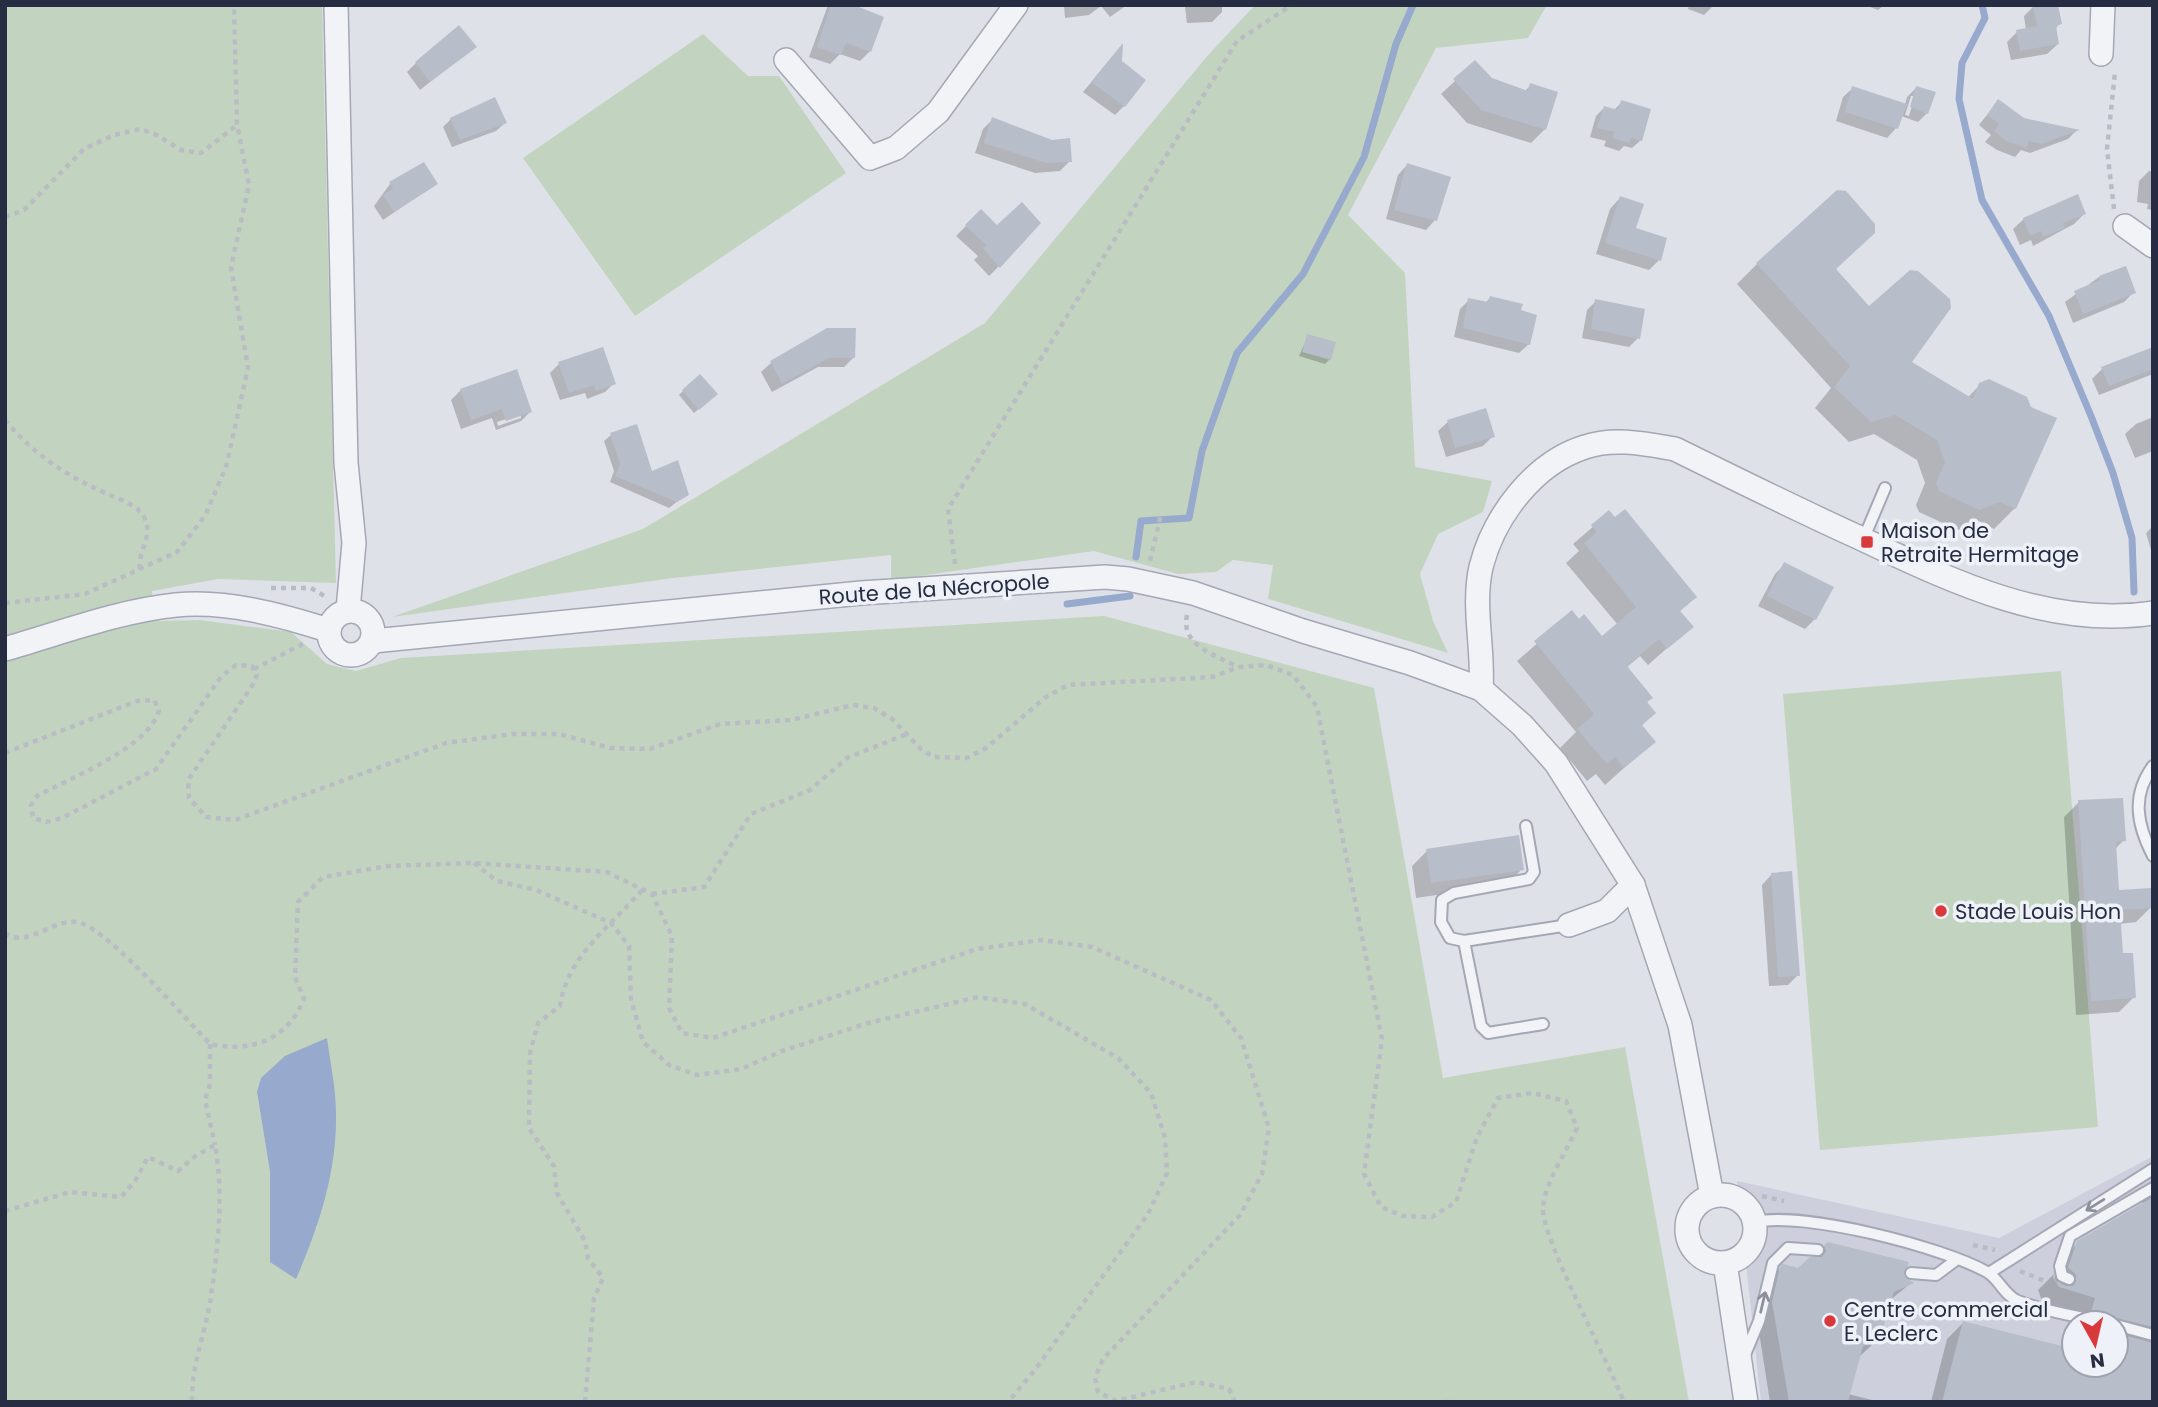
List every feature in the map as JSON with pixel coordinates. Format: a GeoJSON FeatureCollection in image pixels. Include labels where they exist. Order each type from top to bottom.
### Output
{"type":"FeatureCollection","features":[{"type":"Feature","properties":{"kind":"street"},"geometry":{"type":"LineString","coordinates":[[336,5],[346,463],[354,543],[348,610]]}},
{"type":"Feature","properties":{"kind":"street"},"geometry":{"type":"LineString","coordinates":[[786,60],[870,158],[896,148],[938,112],[1016,5]]}},
{"type":"Feature","properties":{"kind":"street"},"geometry":{"type":"LineString","coordinates":[[2101,54],[2103,5]]}},
{"type":"Feature","properties":{"kind":"street"},"geometry":{"type":"LineString","coordinates":[[2125,226],[2153,246]]}},
{"type":"Feature","properties":{"kind":"street"},"geometry":{"type":"LineString","coordinates":[[1480,689],[1483,668],[1478,612],[1481,567],[1500,522],[1516,497],[1547,467],[1586,446],[1633,441],[1675,449],[1925,570],[2018,603],[2108,616],[2153,613]]}},
{"type":"Feature","properties":{"kind":"street","name":"Route de la Nécropole"},"geometry":{"type":"LineString","coordinates":[[373,641],[861,593],[1073,578],[1128,579],[1194,593],[1480,689],[1522,724],[1556,763],[1633,885],[1680,1025],[1712,1196]]}},
{"type":"Feature","properties":{"kind":"street"},"geometry":{"type":"LineString","coordinates":[[5,649],[120,616],[177,605],[215,606],[284,617],[322,628],[332,646],[346,655],[362,653],[373,641],[373,625],[363,613],[348,610],[322,628]]}},
{"type":"Feature","properties":{"kind":"street"},"geometry":{"type":"LineString","coordinates":[[1569,925],[1607,911],[1633,885]]}},
{"type":"Feature","properties":{"kind":"street"},"geometry":{"type":"LineString","coordinates":[[1712,1196],[1734,1198],[1743,1203],[1755,1222],[1749,1249],[1734,1261],[1725,1263],[1703,1259],[1688,1242],[1686,1230],[1693,1208],[1712,1196]]}},
{"type":"Feature","properties":{"kind":"street"},"geometry":{"type":"LineString","coordinates":[[1725,1263],[1746,1402]]}},
{"type":"Feature","properties":{"kind":"lane"},"geometry":{"type":"LineString","coordinates":[[1863,540],[1885,488]]}},
{"type":"Feature","properties":{"kind":"lane"},"geometry":{"type":"LineString","coordinates":[[2153,766],[2142,781],[2138,828],[2153,856]]}},
{"type":"Feature","properties":{"kind":"lane"},"geometry":{"type":"LineString","coordinates":[[1526,826],[1534,872],[1529,879],[1454,893],[1442,900],[1441,922],[1450,938],[1464,941],[1569,925]]}},
{"type":"Feature","properties":{"kind":"lane"},"geometry":{"type":"LineString","coordinates":[[1464,941],[1480,1026],[1488,1033],[1543,1024]]}},
{"type":"Feature","properties":{"kind":"lane"},"geometry":{"type":"LineString","coordinates":[[1989,1273],[2153,1169]]}},
{"type":"Feature","properties":{"kind":"lane"},"geometry":{"type":"LineString","coordinates":[[2070,1279],[2062,1276],[2060,1266],[2070,1236],[2153,1188]]}},
{"type":"Feature","properties":{"kind":"lane"},"geometry":{"type":"LineString","coordinates":[[1755,1222],[1769,1219],[1806,1221],[1922,1247],[1989,1273],[2015,1300],[2060,1311]]}},
{"type":"Feature","properties":{"kind":"lane"},"geometry":{"type":"LineString","coordinates":[[1741,1367],[1759,1321],[1773,1263],[1788,1248],[1818,1250]]}},
{"type":"Feature","properties":{"kind":"lane"},"geometry":{"type":"LineString","coordinates":[[1912,1273],[1936,1275],[1956,1260]]}},
{"type":"Feature","properties":{"kind":"lane"},"geometry":{"type":"LineString","coordinates":[[2130,1329],[2153,1335]]}},
{"type":"Feature","properties":{"kind":"path"},"geometry":{"type":"LineString","coordinates":[[5,603],[85,594],[177,552],[190,539],[205,516],[226,467],[248,369],[231,267],[249,185],[237,124],[234,5]]}},
{"type":"Feature","properties":{"kind":"path"},"geometry":{"type":"LineString","coordinates":[[957,588],[948,509],[1237,41],[1292,5]]}},
{"type":"Feature","properties":{"kind":"path"},"geometry":{"type":"LineString","coordinates":[[2101,54],[2116,64],[2108,149],[2112,206],[2125,226]]}},
{"type":"Feature","properties":{"kind":"path"},"geometry":{"type":"LineString","coordinates":[[5,217],[24,209],[84,149],[114,135],[140,130],[155,134],[181,150],[201,153],[237,124]]}},
{"type":"Feature","properties":{"kind":"path"},"geometry":{"type":"LineString","coordinates":[[5,420],[24,443],[72,479],[132,505],[145,517],[148,537],[138,557],[140,570]]}},
{"type":"Feature","properties":{"kind":"path"},"geometry":{"type":"LineString","coordinates":[[1161,514],[1161,524],[1149,564],[1162,567]]}},
{"type":"Feature","properties":{"kind":"path"},"geometry":{"type":"LineString","coordinates":[[1189,607],[1184,626],[1192,643],[1239,667]]}},
{"type":"Feature","properties":{"kind":"path"},"geometry":{"type":"LineString","coordinates":[[254,669],[301,647],[322,628]]}},
{"type":"Feature","properties":{"kind":"path"},"geometry":{"type":"LineString","coordinates":[[5,752],[136,701],[154,700],[159,710],[157,719],[139,741],[37,796],[31,805],[33,818],[46,822],[62,818],[156,769],[221,677],[236,664],[252,666],[257,675],[252,686],[188,780],[189,798],[206,817],[235,820],[446,743],[512,734],[559,734],[610,748],[650,749],[720,724],[792,720],[853,705],[874,708],[892,719],[933,757],[967,758],[986,748],[1046,697],[1069,685],[1212,677],[1239,667],[1266,665],[1293,676],[1317,707],[1382,1040],[1364,1174],[1381,1207],[1403,1216],[1432,1217],[1456,1202],[1477,1137],[1498,1098],[1532,1093],[1566,1101],[1577,1128],[1550,1182],[1542,1209],[1552,1240],[1624,1402]]}},
{"type":"Feature","properties":{"kind":"path"},"geometry":{"type":"LineString","coordinates":[[5,933],[10,937],[30,936],[58,923],[80,923],[106,938],[210,1044],[234,1049],[259,1045],[296,1018],[304,999],[295,977],[298,902],[323,877],[388,866],[473,863],[607,872],[652,894],[704,887],[751,814],[810,790],[847,758],[907,734]]}},
{"type":"Feature","properties":{"kind":"path"},"geometry":{"type":"LineString","coordinates":[[473,863],[497,881],[536,890],[611,923],[629,946],[631,999],[643,1042],[669,1065],[697,1075],[741,1069],[782,1051],[868,1024],[978,997],[1025,1004],[1118,1058],[1151,1093],[1165,1138],[1167,1173],[1148,1214],[1034,1371],[1008,1402]]}},
{"type":"Feature","properties":{"kind":"path"},"geometry":{"type":"LineString","coordinates":[[585,1402],[594,1298],[603,1278],[588,1258],[584,1241],[557,1194],[554,1166],[529,1128],[530,1053],[538,1023],[559,1006],[563,984],[592,939],[611,923],[642,889]]}},
{"type":"Feature","properties":{"kind":"path"},"geometry":{"type":"LineString","coordinates":[[652,894],[672,936],[668,1008],[682,1033],[713,1038],[977,949],[1041,940],[1093,947],[1211,1000],[1241,1038],[1269,1128],[1262,1174],[1240,1216],[1103,1359],[1095,1378],[1098,1392],[1116,1401],[1196,1382],[1229,1389],[1235,1402]]}},
{"type":"Feature","properties":{"kind":"path"},"geometry":{"type":"LineString","coordinates":[[192,1402],[192,1378],[211,1297],[218,1224],[220,1176],[205,1100],[210,1084],[210,1044]]}},
{"type":"Feature","properties":{"kind":"path"},"geometry":{"type":"LineString","coordinates":[[5,1211],[70,1192],[121,1197],[148,1157],[178,1171],[194,1157],[215,1145]]}},
{"type":"Feature","properties":{"kind":"path"},"geometry":{"type":"LineString","coordinates":[[1444,1402],[1456,1402]]}},
{"type":"Feature","properties":{"kind":"shaded area"},"geometry":{"type":"Polygon","coordinates":[[[2153,1156],[2153,1402],[1761,1402],[1737,1181],[1999,1238],[2153,1156]]]}},
{"type":"Feature","properties":{"kind":"green space"},"geometry":{"type":"Polygon","coordinates":[[[5,5],[322,5],[336,583],[218,579],[152,591],[155,621],[200,620],[291,632],[327,664],[356,671],[401,658],[1104,616],[1374,688],[1443,1078],[1625,1047],[1689,1402],[5,1402],[5,5]],[[257,1092],[270,1172],[318,1229],[257,1092]]]}},
{"type":"Feature","properties":{"kind":"green space"},"geometry":{"type":"Polygon","coordinates":[[[1255,5],[1547,5],[1528,38],[1436,48],[1348,215],[1405,273],[1415,467],[1492,481],[1483,512],[1438,534],[1420,574],[1433,621],[1448,653],[1268,599],[1273,565],[1233,560],[1216,572],[1178,574],[1094,551],[891,580],[891,555],[673,578],[392,617],[643,529],[985,323],[1209,54],[1255,5]]]}},
{"type":"Feature","properties":{"kind":"green space"},"geometry":{"type":"Polygon","coordinates":[[[703,34],[748,76],[779,76],[846,173],[635,316],[523,158],[703,34]]]}},
{"type":"Feature","properties":{"kind":"green space","name":"Stade Louis Hon"},"geometry":{"type":"Polygon","coordinates":[[[2061,671],[2098,1127],[1820,1150],[1783,694],[2061,671]]]}},
{"type":"Feature","properties":{"kind":"water"},"geometry":{"type":"Polygon","coordinates":[[[327,1038],[336,1104],[336,1135],[325,1198],[296,1279],[270,1262],[270,1172],[257,1092],[261,1078],[285,1056],[327,1038]]]}},
{"type":"Feature","properties":{"kind":"building"},"geometry":{"type":"Polygon","coordinates":[[[831,5],[854,5],[884,17],[871,52],[846,43],[841,55],[817,47],[831,5]]]}},
{"type":"Feature","properties":{"kind":"building"},"geometry":{"type":"Polygon","coordinates":[[[2033,5],[2058,5],[2062,24],[2056,26],[2059,44],[2020,51],[2016,30],[2037,26],[2033,5]]]}},
{"type":"Feature","properties":{"kind":"building"},"geometry":{"type":"Polygon","coordinates":[[[459,25],[477,47],[430,82],[415,62],[459,25]]]}},
{"type":"Feature","properties":{"kind":"building"},"geometry":{"type":"Polygon","coordinates":[[[1123,43],[1122,61],[1146,80],[1125,107],[1091,82],[1123,43]]]}},
{"type":"Feature","properties":{"kind":"building"},"geometry":{"type":"Polygon","coordinates":[[[1475,60],[1492,78],[1528,91],[1530,83],[1558,92],[1546,130],[1481,110],[1453,79],[1475,60]]]}},
{"type":"Feature","properties":{"kind":"building"},"geometry":{"type":"Polygon","coordinates":[[[1852,86],[1907,104],[1898,129],[1845,112],[1852,86]]]}},
{"type":"Feature","properties":{"kind":"building"},"geometry":{"type":"Polygon","coordinates":[[[1916,86],[1936,92],[1928,114],[1910,107],[1916,86]]]}},
{"type":"Feature","properties":{"kind":"building"},"geometry":{"type":"Polygon","coordinates":[[[495,97],[507,123],[460,140],[450,118],[495,97]]]}},
{"type":"Feature","properties":{"kind":"building"},"geometry":{"type":"Polygon","coordinates":[[[1998,99],[2024,118],[2080,130],[2041,144],[2029,141],[2026,148],[2006,141],[1994,131],[1999,124],[1987,115],[1998,99]]]}},
{"type":"Feature","properties":{"kind":"building"},"geometry":{"type":"Polygon","coordinates":[[[1621,100],[1651,109],[1642,141],[1631,138],[1629,143],[1612,138],[1614,132],[1597,128],[1604,106],[1618,110],[1621,100]]]}},
{"type":"Feature","properties":{"kind":"building"},"geometry":{"type":"Polygon","coordinates":[[[992,117],[1052,140],[1070,138],[1072,162],[1046,163],[984,143],[992,117]]]}},
{"type":"Feature","properties":{"kind":"building"},"geometry":{"type":"Polygon","coordinates":[[[424,162],[438,184],[394,212],[383,195],[393,189],[389,182],[424,162]]]}},
{"type":"Feature","properties":{"kind":"building"},"geometry":{"type":"Polygon","coordinates":[[[1407,163],[1451,177],[1437,221],[1394,210],[1407,163]]]}},
{"type":"Feature","properties":{"kind":"building"},"geometry":{"type":"Polygon","coordinates":[[[1837,190],[1846,191],[1875,224],[1875,233],[1836,269],[1869,306],[1910,270],[1918,271],[1950,299],[1951,308],[1912,362],[1973,399],[1979,383],[1989,379],[2027,397],[2031,407],[2057,418],[2016,509],[2000,502],[1979,510],[1939,491],[1936,483],[1945,462],[1937,440],[1895,415],[1871,422],[1834,387],[1850,366],[1756,263],[1837,190]]]}},
{"type":"Feature","properties":{"kind":"building"},"geometry":{"type":"Polygon","coordinates":[[[2078,194],[2086,214],[2063,223],[2065,228],[2043,237],[2041,231],[2030,236],[2023,218],[2078,194]]]}},
{"type":"Feature","properties":{"kind":"building"},"geometry":{"type":"Polygon","coordinates":[[[1620,196],[1644,204],[1636,228],[1667,238],[1661,261],[1605,243],[1620,196]]]}},
{"type":"Feature","properties":{"kind":"building"},"geometry":{"type":"Polygon","coordinates":[[[1022,202],[1041,223],[1000,268],[983,248],[986,245],[965,225],[981,209],[997,225],[1022,202]]]}},
{"type":"Feature","properties":{"kind":"building"},"geometry":{"type":"Polygon","coordinates":[[[2126,266],[2136,293],[2083,314],[2074,291],[2100,280],[2099,276],[2126,266]]]}},
{"type":"Feature","properties":{"kind":"building"},"geometry":{"type":"Polygon","coordinates":[[[1490,296],[1523,304],[1521,310],[1537,315],[1530,345],[1463,328],[1468,298],[1488,302],[1490,296]]]}},
{"type":"Feature","properties":{"kind":"building"},"geometry":{"type":"Polygon","coordinates":[[[1595,299],[1645,309],[1640,339],[1591,329],[1595,299]]]}},
{"type":"Feature","properties":{"kind":"building"},"geometry":{"type":"Polygon","coordinates":[[[827,328],[856,328],[855,358],[829,358],[782,384],[770,361],[827,328]]]}},
{"type":"Feature","properties":{"kind":"building"},"geometry":{"type":"Polygon","coordinates":[[[1307,334],[1336,342],[1331,360],[1302,352],[1307,334]]]}},
{"type":"Feature","properties":{"kind":"building"},"geometry":{"type":"Polygon","coordinates":[[[603,347],[616,384],[596,391],[594,385],[569,393],[558,362],[603,347]]]}},
{"type":"Feature","properties":{"kind":"building"},"geometry":{"type":"Polygon","coordinates":[[[2153,347],[2153,369],[2109,386],[2101,367],[2153,347]]]}},
{"type":"Feature","properties":{"kind":"building"},"geometry":{"type":"Polygon","coordinates":[[[517,369],[532,412],[506,421],[502,409],[471,420],[460,389],[517,369]]]}},
{"type":"Feature","properties":{"kind":"building"},"geometry":{"type":"Polygon","coordinates":[[[700,374],[718,394],[699,410],[682,390],[700,374]]]}},
{"type":"Feature","properties":{"kind":"building"},"geometry":{"type":"Polygon","coordinates":[[[1486,408],[1495,437],[1455,448],[1447,420],[1486,408]]]}},
{"type":"Feature","properties":{"kind":"building"},"geometry":{"type":"Polygon","coordinates":[[[637,424],[652,471],[678,460],[689,495],[677,502],[615,476],[620,464],[610,433],[637,424]]]}},
{"type":"Feature","properties":{"kind":"building"},"geometry":{"type":"Polygon","coordinates":[[[1625,509],[1697,597],[1680,611],[1694,627],[1667,649],[1659,639],[1627,666],[1653,698],[1647,702],[1656,713],[1642,725],[1656,742],[1624,768],[1615,757],[1607,764],[1577,729],[1594,714],[1534,641],[1572,610],[1579,619],[1584,614],[1602,636],[1636,607],[1584,543],[1597,532],[1591,525],[1609,510],[1615,517],[1625,509]]]}},
{"type":"Feature","properties":{"kind":"building"},"geometry":{"type":"Polygon","coordinates":[[[1784,562],[1834,587],[1816,620],[1767,596],[1784,562]]]}},
{"type":"Feature","properties":{"kind":"building"},"geometry":{"type":"Polygon","coordinates":[[[2123,798],[2126,841],[2116,842],[2119,890],[2151,888],[2153,908],[2120,910],[2123,953],[2133,953],[2136,998],[2091,1001],[2078,800],[2123,798]]]}},
{"type":"Feature","properties":{"kind":"building"},"geometry":{"type":"Polygon","coordinates":[[[1519,835],[1524,870],[1431,883],[1426,849],[1519,835]]]}},
{"type":"Feature","properties":{"kind":"building"},"geometry":{"type":"Polygon","coordinates":[[[1792,871],[1800,976],[1778,977],[1771,873],[1792,871]]]}},
{"type":"Feature","properties":{"kind":"building"},"geometry":{"type":"Polygon","coordinates":[[[2153,1197],[2153,1327],[2130,1321],[2130,1309],[2092,1309],[2095,1298],[2059,1287],[2053,1277],[2053,1272],[2056,1281],[2066,1286],[2073,1286],[2076,1281],[2076,1275],[2068,1267],[2077,1241],[2153,1197]]]}},
{"type":"Feature","properties":{"kind":"building","name":"Centre commercial E. Leclerc"},"geometry":{"type":"Polygon","coordinates":[[[1828,1242],[1909,1262],[1904,1276],[1914,1283],[1894,1292],[1879,1341],[1863,1346],[1848,1402],[1789,1402],[1772,1302],[1780,1267],[1783,1264],[1798,1268],[1810,1257],[1822,1257],[1826,1251],[1824,1245],[1828,1242]]]}},
{"type":"Feature","properties":{"kind":"building","name":"Centre commercial E. Leclerc"},"geometry":{"type":"Polygon","coordinates":[[[1963,1321],[2060,1345],[2060,1379],[2130,1379],[2130,1337],[2153,1343],[2153,1402],[1942,1402],[1963,1321]]]}},
{"type":"Feature","properties":{"kind":"waterway"},"geometry":{"type":"LineString","coordinates":[[1136,557],[1141,521],[1189,518],[1202,451],[1237,353],[1303,274],[1364,157],[1396,44],[1413,5]]}},
{"type":"Feature","properties":{"kind":"waterway"},"geometry":{"type":"LineString","coordinates":[[1982,5],[1985,18],[1962,63],[1959,99],[1982,200],[2049,316],[2091,416],[2113,473],[2132,538],[2134,592]]}},
{"type":"Feature","properties":{"kind":"waterway"},"geometry":{"type":"LineString","coordinates":[[1067,604],[1130,596]]}},
{"type":"Feature","properties":{"kind":"place","name":"Maison de Retraite Hermitage"},"geometry":{"type":"Point","coordinates":[1867,542]}},
{"type":"Feature","properties":{"kind":"place","name":"Stade Louis Hon"},"geometry":{"type":"Point","coordinates":[1941,911]}},
{"type":"Feature","properties":{"kind":"place","name":"Centre commercial E. Leclerc"},"geometry":{"type":"Point","coordinates":[1830,1321]}}]}
